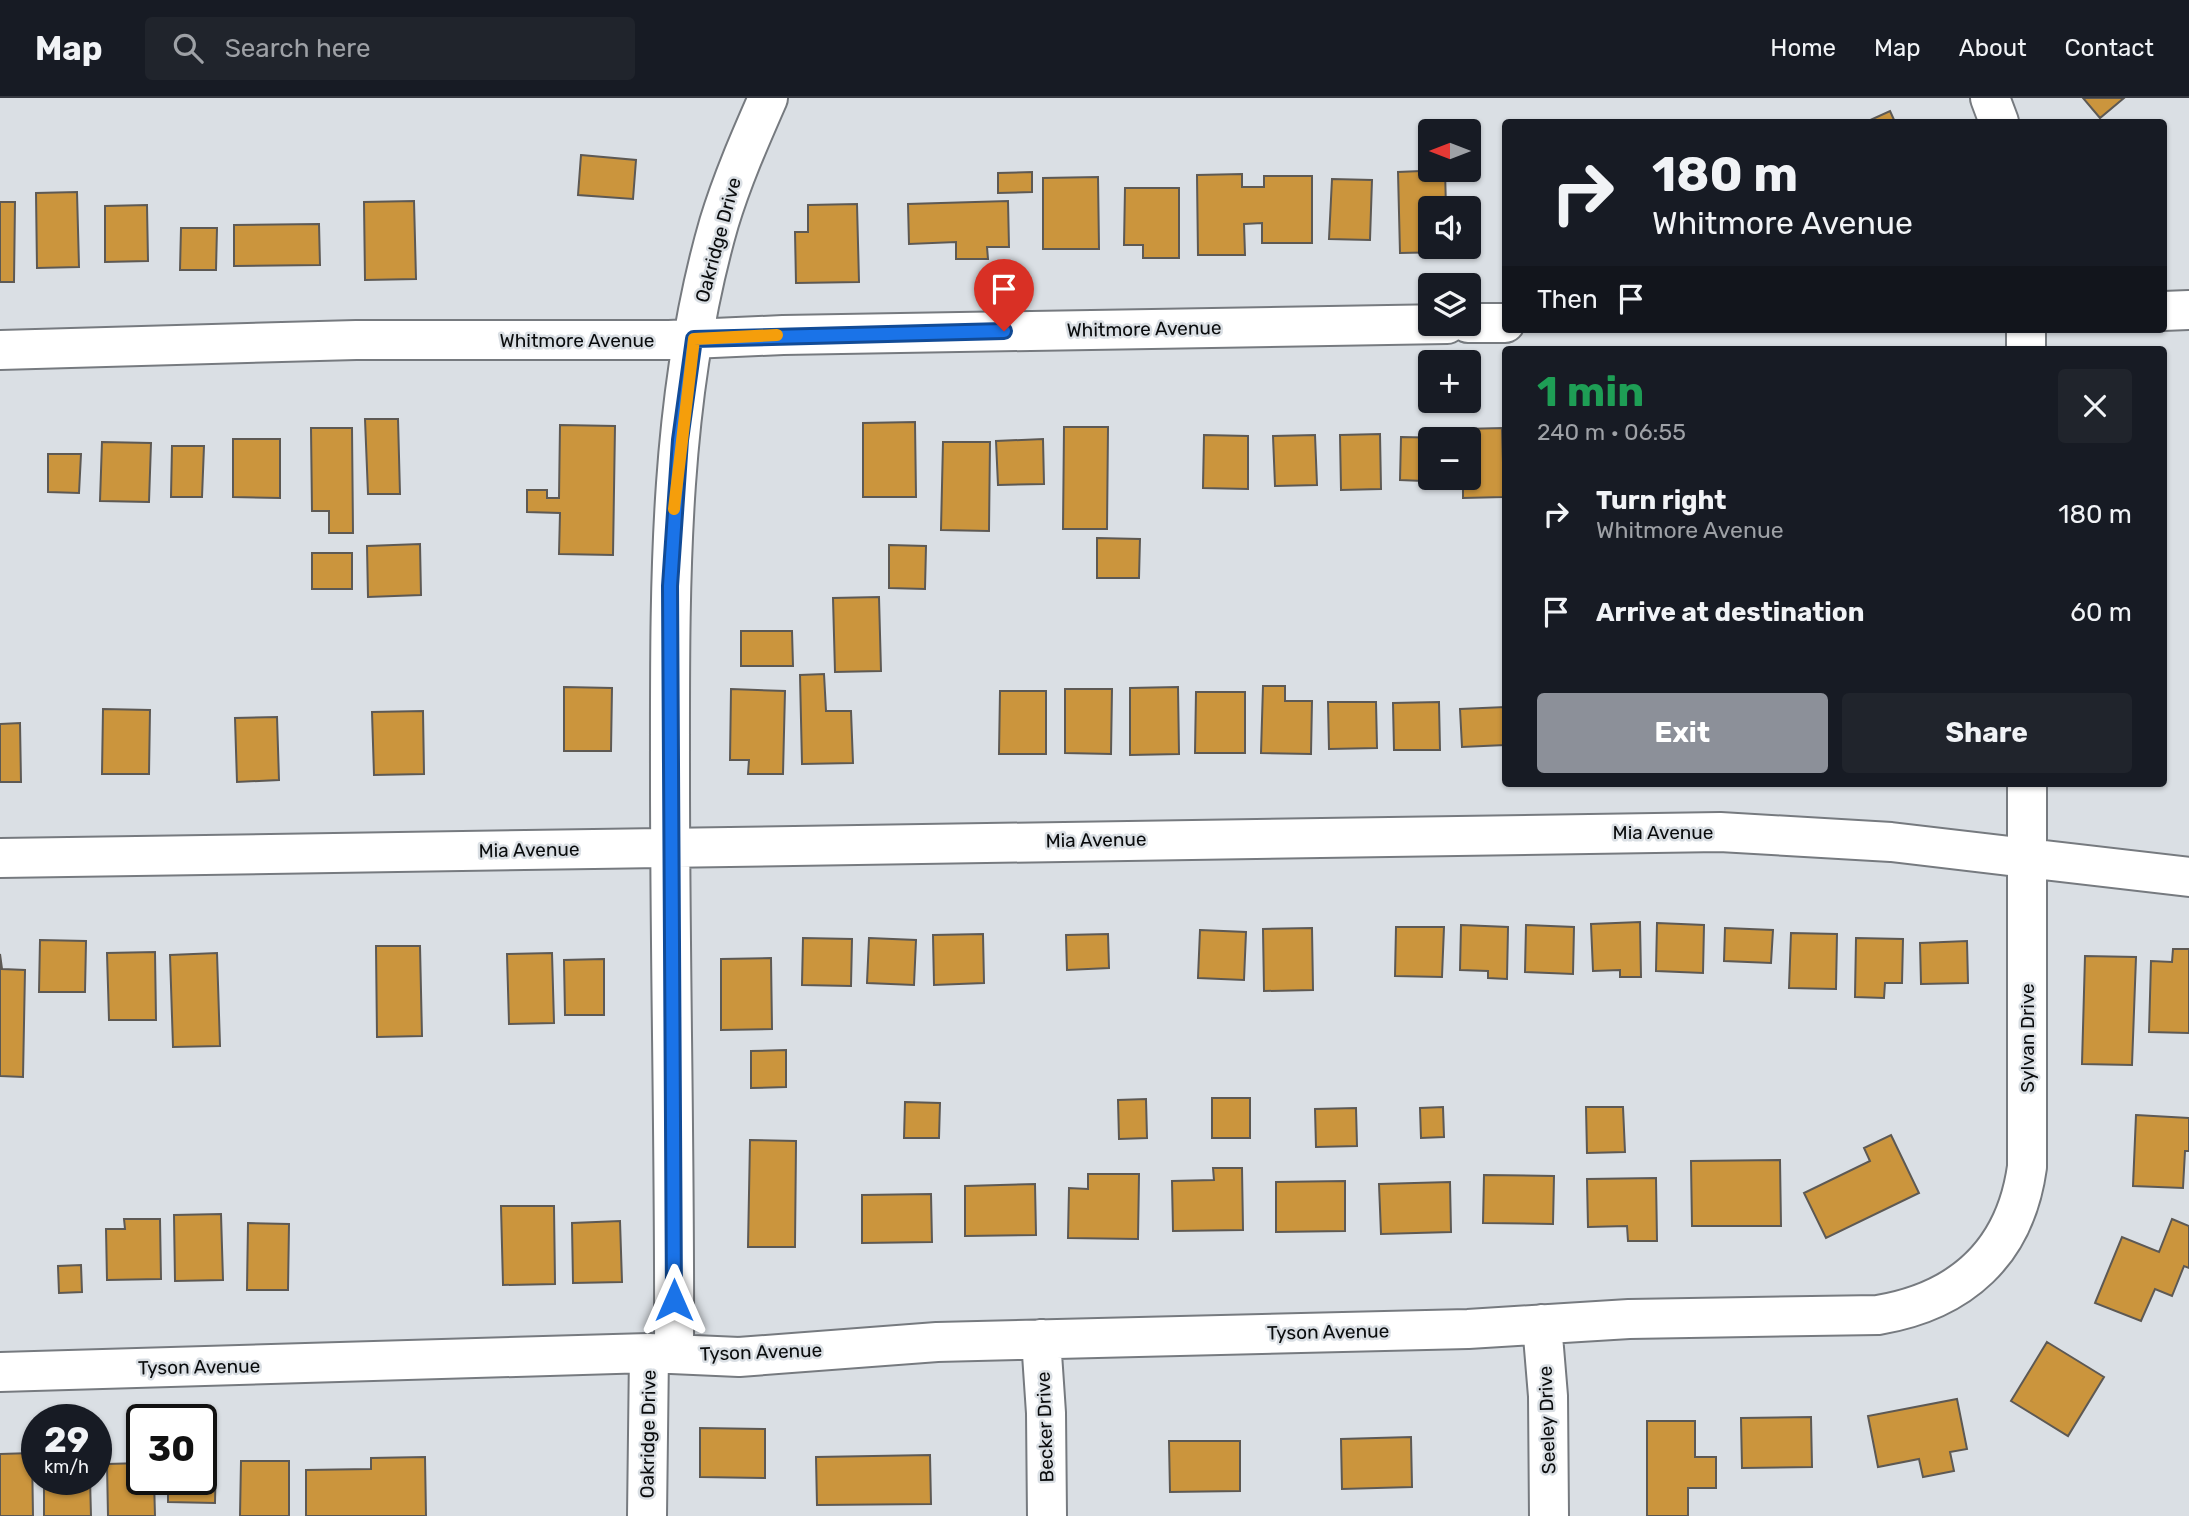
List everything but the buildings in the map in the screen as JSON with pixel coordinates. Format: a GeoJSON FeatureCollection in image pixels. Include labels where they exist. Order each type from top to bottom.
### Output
{"type":"FeatureCollection","features":[{"type":"Feature","properties":{"kind":"street","name":"Oakridge Drive"},"geometry":{"type":"LineString","coordinates":[[647,1516],[662,1353],[673,513],[694,339],[720,222],[735,176],[768,98]]}},
{"type":"Feature","properties":{"kind":"street"},"geometry":{"type":"LineString","coordinates":[[1990,98],[1998,119]]}},
{"type":"Feature","properties":{"kind":"street"},"geometry":{"type":"LineString","coordinates":[[2167,311],[2189,310]]}},
{"type":"Feature","properties":{"kind":"street"},"geometry":{"type":"LineString","coordinates":[[1481,323],[1502,323]]}},
{"type":"Feature","properties":{"kind":"street","name":"Whitmore Avenue"},"geometry":{"type":"LineString","coordinates":[[0,350],[356,340],[694,339],[1418,325]]}},
{"type":"Feature","properties":{"kind":"street","name":"Sylvan Drive"},"geometry":{"type":"LineString","coordinates":[[1972,1275],[1996,1250],[2008,1231],[2018,1211],[2027,1167],[2027,787]]}},
{"type":"Feature","properties":{"kind":"street","name":"Mia Avenue"},"geometry":{"type":"LineString","coordinates":[[0,858],[1720,832],[1891,842],[2189,877]]}},
{"type":"Feature","properties":{"kind":"street","name":"Tyson Avenue"},"geometry":{"type":"LineString","coordinates":[[0,1372],[662,1353],[739,1357],[937,1342],[1468,1329],[1542,1324],[1878,1315],[1925,1303],[1972,1275]]}},
{"type":"Feature","properties":{"kind":"street","name":"Seeley Drive"},"geometry":{"type":"LineString","coordinates":[[1542,1324],[1548,1396],[1549,1516]]}},
{"type":"Feature","properties":{"kind":"street","name":"Becker Drive"},"geometry":{"type":"LineString","coordinates":[[1041,1339],[1046,1413],[1047,1516]]}},
{"type":"Feature","properties":{"kind":"slow traffic"},"geometry":{"type":"LineString","coordinates":[[674,509],[680,440],[694,339],[777,335]]}},
{"type":"Feature","properties":{"kind":"route"},"geometry":{"type":"LineString","coordinates":[[674,1300],[670,586],[680,440],[694,339],[1004,331]]}}]}
